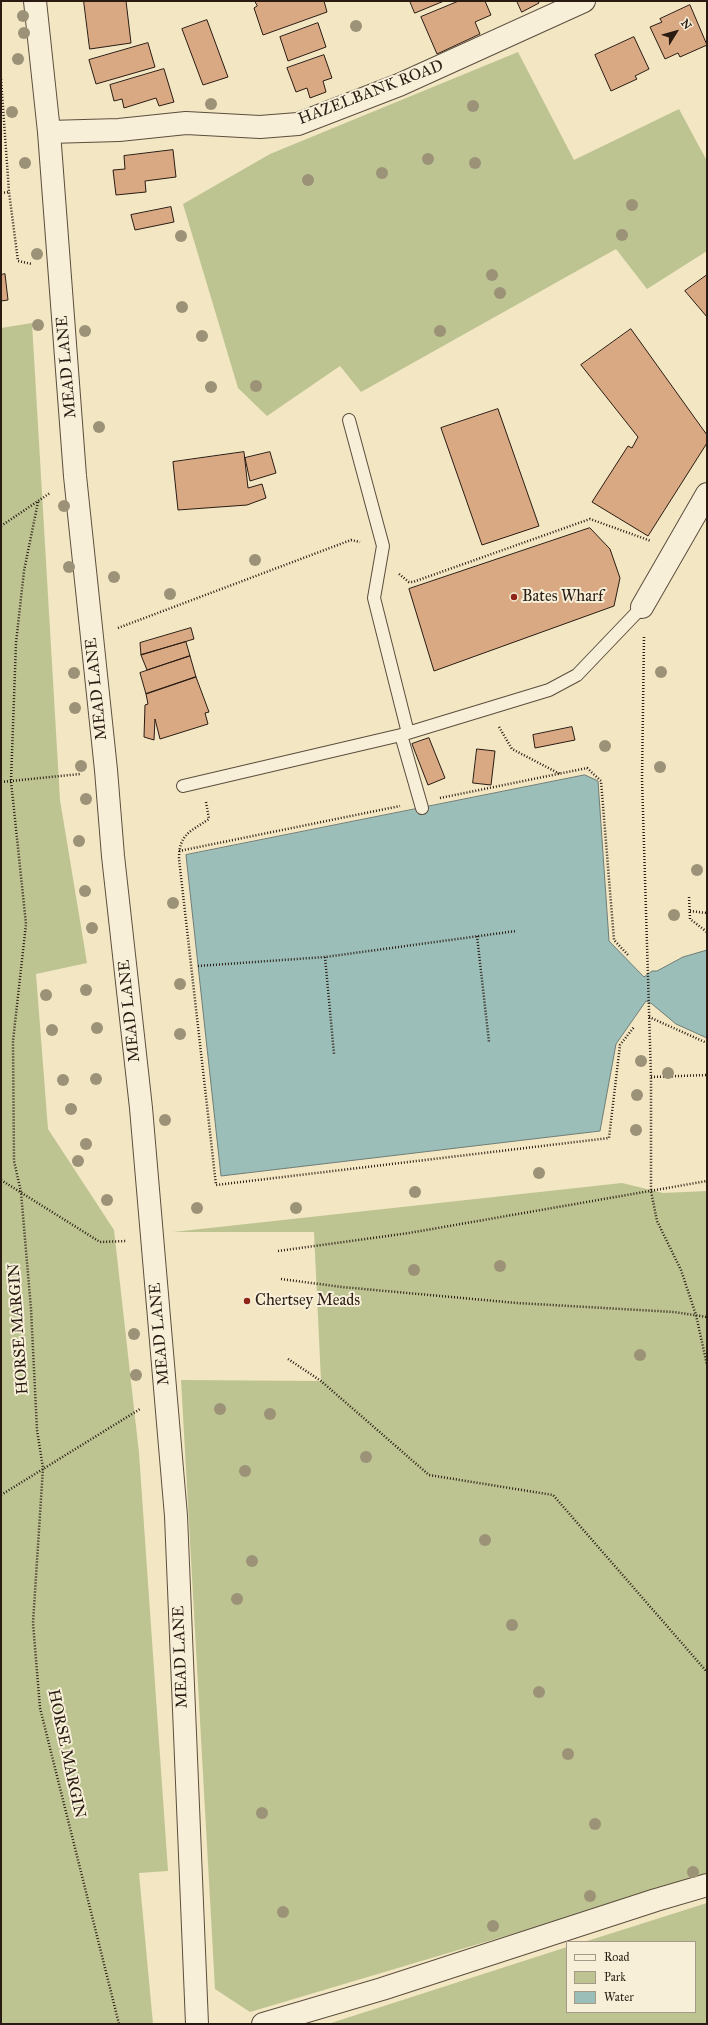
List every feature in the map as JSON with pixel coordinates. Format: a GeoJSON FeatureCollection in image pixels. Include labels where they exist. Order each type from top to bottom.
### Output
{"type":"FeatureCollection","features":[{"type":"Feature","properties":{"kind":"street","name":"MEAD LANE"},"geometry":{"type":"LineString","coordinates":[[35,1],[49,132],[75,476],[106,770],[114,864],[141,1108],[176,1516],[197,2024]]}},
{"type":"Feature","properties":{"kind":"street","name":"HAZELBANK ROAD"},"geometry":{"type":"LineString","coordinates":[[49,132],[119,130],[186,123],[260,128],[298,124],[399,85],[584,1]]}},
{"type":"Feature","properties":{"kind":"street"},"geometry":{"type":"LineString","coordinates":[[642,607],[707,494]]}},
{"type":"Feature","properties":{"kind":"street"},"geometry":{"type":"LineString","coordinates":[[263,2024],[382,1989],[648,1902],[707,1885]]}},
{"type":"Feature","properties":{"kind":"lane"},"geometry":{"type":"LineString","coordinates":[[348,420],[383,546],[374,598],[421,805]]}},
{"type":"Feature","properties":{"kind":"lane"},"geometry":{"type":"LineString","coordinates":[[183,786],[404,734],[489,710],[549,690],[578,675],[642,607]]}},
{"type":"Feature","properties":{"kind":"path"},"geometry":{"type":"LineString","coordinates":[[1,79],[9,192],[18,261],[59,269]]}},
{"type":"Feature","properties":{"kind":"path"},"geometry":{"type":"LineString","coordinates":[[1,193],[9,192]]}},
{"type":"Feature","properties":{"kind":"path","name":"HORSE MARGIN"},"geometry":{"type":"LineString","coordinates":[[1,526],[38,502],[24,571],[16,643],[10,781],[26,924],[13,1041],[14,1161],[21,1192],[37,1430],[43,1468],[33,1623],[40,1708],[119,2024]]}},
{"type":"Feature","properties":{"kind":"path"},"geometry":{"type":"LineString","coordinates":[[642,607],[644,641],[642,779],[649,1011],[651,1191],[657,1220],[681,1270],[696,1315],[707,1365]]}},
{"type":"Feature","properties":{"kind":"path"},"geometry":{"type":"LineString","coordinates":[[489,710],[512,749],[560,774]]}},
{"type":"Feature","properties":{"kind":"path"},"geometry":{"type":"LineString","coordinates":[[179,850],[421,805],[587,768],[602,781],[614,940],[628,955]]}},
{"type":"Feature","properties":{"kind":"path"},"geometry":{"type":"LineString","coordinates":[[1,782],[94,773],[106,770]]}},
{"type":"Feature","properties":{"kind":"path"},"geometry":{"type":"LineString","coordinates":[[202,782],[208,819],[183,837],[179,850],[216,1185],[609,1138],[620,1045],[634,1027]]}},
{"type":"Feature","properties":{"kind":"path"},"geometry":{"type":"LineString","coordinates":[[689,897],[690,919],[707,932]]}},
{"type":"Feature","properties":{"kind":"path"},"geometry":{"type":"LineString","coordinates":[[690,911],[707,914]]}},
{"type":"Feature","properties":{"kind":"path"},"geometry":{"type":"LineString","coordinates":[[198,966],[325,957],[516,931]]}},
{"type":"Feature","properties":{"kind":"path"},"geometry":{"type":"LineString","coordinates":[[477,936],[489,1042]]}},
{"type":"Feature","properties":{"kind":"path"},"geometry":{"type":"LineString","coordinates":[[325,957],[334,1054]]}},
{"type":"Feature","properties":{"kind":"path"},"geometry":{"type":"LineString","coordinates":[[649,1017],[707,1043]]}},
{"type":"Feature","properties":{"kind":"path"},"geometry":{"type":"LineString","coordinates":[[650,1077],[707,1075]]}},
{"type":"Feature","properties":{"kind":"path"},"geometry":{"type":"LineString","coordinates":[[1,1180],[100,1242],[152,1240]]}},
{"type":"Feature","properties":{"kind":"path"},"geometry":{"type":"LineString","coordinates":[[278,1251],[409,1233],[707,1181]]}},
{"type":"Feature","properties":{"kind":"path"},"geometry":{"type":"LineString","coordinates":[[281,1279],[342,1287],[517,1303],[588,1306],[707,1317]]}},
{"type":"Feature","properties":{"kind":"path"},"geometry":{"type":"LineString","coordinates":[[288,1359],[321,1381],[429,1475],[553,1495],[707,1672]]}},
{"type":"Feature","properties":{"kind":"path"},"geometry":{"type":"LineString","coordinates":[[1,1495],[148,1404],[166,1396]]}},
{"type":"Feature","properties":{"kind":"green space"},"geometry":{"type":"Polygon","coordinates":[[[518,52],[574,160],[679,109],[707,161],[707,251],[647,289],[616,249],[361,392],[340,366],[267,416],[238,388],[183,204],[270,154],[518,52]]]}},
{"type":"Feature","properties":{"kind":"green space"},"geometry":{"type":"Polygon","coordinates":[[[32,323],[60,800],[87,963],[36,974],[48,1129],[114,1230],[139,1453],[168,1871],[139,1873],[153,2024],[1,2024],[1,328],[32,323]]]}},
{"type":"Feature","properties":{"kind":"green space"},"geometry":{"type":"Polygon","coordinates":[[[622,1183],[663,1193],[707,1191],[707,1876],[250,2012],[215,1989],[181,1380],[321,1381],[314,1232],[173,1232],[622,1183]]]}},
{"type":"Feature","properties":{"kind":"green space"},"geometry":{"type":"Polygon","coordinates":[[[707,1903],[707,2024],[328,2024],[566,1947],[566,2013],[696,2013],[696,1941],[587,1941],[707,1903]]]}},
{"type":"Feature","properties":{"kind":"water"},"geometry":{"type":"Polygon","coordinates":[[[585,775],[598,781],[609,941],[644,977],[652,971],[657,971],[683,957],[707,950],[707,1038],[676,1024],[652,1004],[646,1001],[616,1044],[600,1131],[221,1176],[186,855],[585,775]]]}},
{"type":"Feature","properties":{"kind":"building"},"geometry":{"type":"Polygon","coordinates":[[[84,1],[126,1],[131,43],[90,49],[84,1]]]}},
{"type":"Feature","properties":{"kind":"building"},"geometry":{"type":"Polygon","coordinates":[[[255,1],[324,1],[327,12],[263,35],[254,8],[257,6],[255,1]]]}},
{"type":"Feature","properties":{"kind":"building"},"geometry":{"type":"Polygon","coordinates":[[[410,1],[444,1],[415,13],[410,1]]]}},
{"type":"Feature","properties":{"kind":"building"},"geometry":{"type":"Polygon","coordinates":[[[459,1],[485,1],[491,15],[475,22],[480,34],[437,54],[421,17],[459,1]]]}},
{"type":"Feature","properties":{"kind":"building"},"geometry":{"type":"Polygon","coordinates":[[[517,1],[538,1],[539,3],[522,12],[517,1]]]}},
{"type":"Feature","properties":{"kind":"building"},"geometry":{"type":"Polygon","coordinates":[[[690,5],[707,45],[680,57],[678,53],[665,59],[650,27],[662,22],[660,19],[690,5]]]}},
{"type":"Feature","properties":{"kind":"building"},"geometry":{"type":"Polygon","coordinates":[[[207,20],[228,77],[203,85],[182,29],[207,20]]]}},
{"type":"Feature","properties":{"kind":"building"},"geometry":{"type":"Polygon","coordinates":[[[318,23],[326,47],[288,61],[280,37],[318,23]]]}},
{"type":"Feature","properties":{"kind":"building"},"geometry":{"type":"Polygon","coordinates":[[[634,37],[649,69],[635,76],[637,79],[611,91],[595,55],[634,37]]]}},
{"type":"Feature","properties":{"kind":"building"},"geometry":{"type":"Polygon","coordinates":[[[148,43],[155,67],[96,84],[89,60],[148,43]]]}},
{"type":"Feature","properties":{"kind":"building"},"geometry":{"type":"Polygon","coordinates":[[[324,55],[332,78],[323,81],[326,92],[310,98],[307,88],[296,92],[287,68],[324,55]]]}},
{"type":"Feature","properties":{"kind":"building"},"geometry":{"type":"Polygon","coordinates":[[[164,69],[174,102],[159,106],[156,98],[124,108],[122,99],[114,101],[110,85],[164,69]]]}},
{"type":"Feature","properties":{"kind":"building"},"geometry":{"type":"Polygon","coordinates":[[[173,150],[176,177],[145,181],[146,192],[116,195],[113,170],[125,169],[124,156],[173,150]]]}},
{"type":"Feature","properties":{"kind":"building"},"geometry":{"type":"Polygon","coordinates":[[[171,207],[174,222],[135,230],[131,215],[171,207]]]}},
{"type":"Feature","properties":{"kind":"building"},"geometry":{"type":"Polygon","coordinates":[[[5,274],[8,300],[1,301],[1,275],[5,274]]]}},
{"type":"Feature","properties":{"kind":"building"},"geometry":{"type":"Polygon","coordinates":[[[707,275],[707,317],[685,291],[707,275]]]}},
{"type":"Feature","properties":{"kind":"building"},"geometry":{"type":"Polygon","coordinates":[[[631,329],[707,435],[707,443],[648,536],[592,502],[628,446],[632,448],[638,437],[581,365],[631,329]]]}},
{"type":"Feature","properties":{"kind":"building"},"geometry":{"type":"Polygon","coordinates":[[[498,409],[539,526],[482,545],[441,428],[498,409]]]}},
{"type":"Feature","properties":{"kind":"building"},"geometry":{"type":"Polygon","coordinates":[[[244,452],[248,488],[262,484],[266,498],[247,505],[178,510],[173,462],[244,452]]]}},
{"type":"Feature","properties":{"kind":"building"},"geometry":{"type":"Polygon","coordinates":[[[270,452],[276,473],[250,481],[245,458],[270,452]]]}},
{"type":"Feature","properties":{"kind":"building","name":"Bates Wharf"},"geometry":{"type":"Polygon","coordinates":[[[590,528],[610,549],[620,578],[614,606],[434,671],[409,589],[590,528]]]}},
{"type":"Feature","properties":{"kind":"building"},"geometry":{"type":"Polygon","coordinates":[[[191,628],[194,639],[141,655],[140,643],[191,628]]]}},
{"type":"Feature","properties":{"kind":"building"},"geometry":{"type":"Polygon","coordinates":[[[186,642],[190,656],[147,670],[141,655],[186,642]]]}},
{"type":"Feature","properties":{"kind":"building"},"geometry":{"type":"Polygon","coordinates":[[[190,656],[196,677],[146,694],[140,673],[190,656]]]}},
{"type":"Feature","properties":{"kind":"building"},"geometry":{"type":"Polygon","coordinates":[[[196,677],[209,712],[205,713],[208,724],[160,739],[155,719],[154,740],[144,737],[145,705],[148,704],[146,694],[196,677]]]}},
{"type":"Feature","properties":{"kind":"building"},"geometry":{"type":"Polygon","coordinates":[[[572,727],[575,740],[535,748],[533,735],[572,727]]]}},
{"type":"Feature","properties":{"kind":"building"},"geometry":{"type":"Polygon","coordinates":[[[429,738],[445,778],[428,785],[412,744],[429,738]]]}},
{"type":"Feature","properties":{"kind":"building"},"geometry":{"type":"Polygon","coordinates":[[[477,749],[495,751],[491,785],[473,783],[477,749]]]}},
{"type":"Feature","properties":{"kind":"place","name":"Bates Wharf"},"geometry":{"type":"Point","coordinates":[514,597]}},
{"type":"Feature","properties":{"kind":"place","name":"Chertsey Meads"},"geometry":{"type":"Point","coordinates":[247,1301]}}]}
